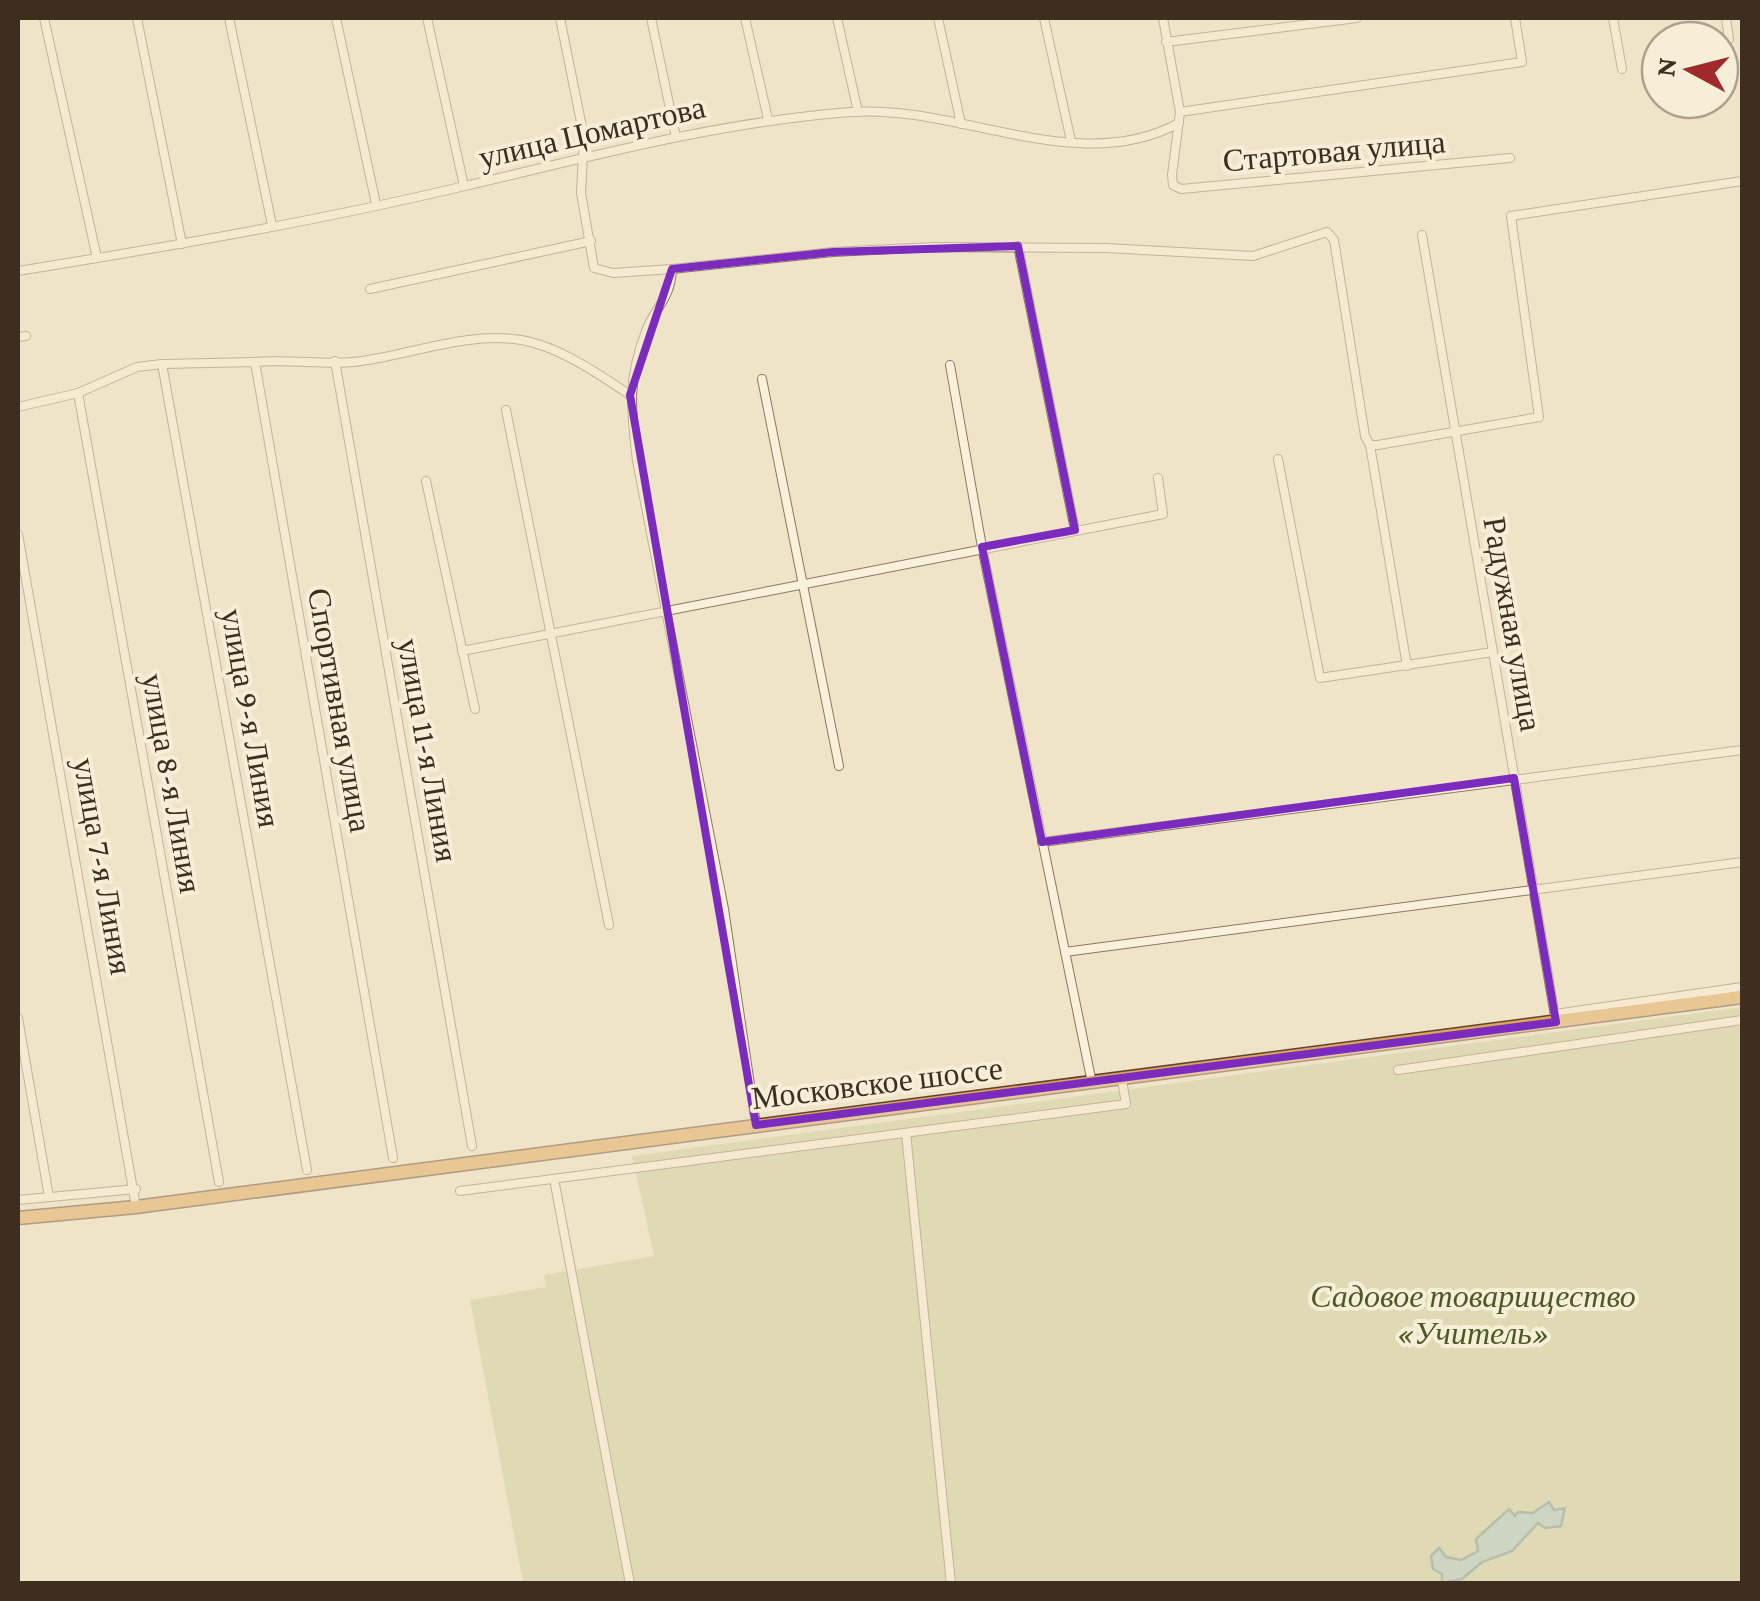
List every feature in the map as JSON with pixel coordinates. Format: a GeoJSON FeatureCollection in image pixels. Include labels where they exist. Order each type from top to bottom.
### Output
{"type":"FeatureCollection","features":[{"type":"Feature","properties":{"kind":"highway","name":"Московское шоссе"},"geometry":{"type":"LineString","coordinates":[[18,1218],[136,1207],[1092,1084],[1556,1018],[1742,997]]}},
{"type":"Feature","properties":{"kind":"street"},"geometry":{"type":"LineString","coordinates":[[44,18],[97,258]]}},
{"type":"Feature","properties":{"kind":"street"},"geometry":{"type":"LineString","coordinates":[[137,18],[182,244]]}},
{"type":"Feature","properties":{"kind":"street"},"geometry":{"type":"LineString","coordinates":[[230,18],[272,225]]}},
{"type":"Feature","properties":{"kind":"street"},"geometry":{"type":"LineString","coordinates":[[336,18],[376,204]]}},
{"type":"Feature","properties":{"kind":"street"},"geometry":{"type":"LineString","coordinates":[[427,18],[464,186]]}},
{"type":"Feature","properties":{"kind":"street"},"geometry":{"type":"LineString","coordinates":[[560,18],[586,154],[580,180],[592,260],[601,272],[672,269],[833,252],[1018,246],[1254,256],[1327,232],[1334,240],[1406,666]]}},
{"type":"Feature","properties":{"kind":"street"},"geometry":{"type":"LineString","coordinates":[[652,18],[676,137]]}},
{"type":"Feature","properties":{"kind":"street"},"geometry":{"type":"LineString","coordinates":[[745,18],[768,119]]}},
{"type":"Feature","properties":{"kind":"street"},"geometry":{"type":"LineString","coordinates":[[836,18],[858,112]]}},
{"type":"Feature","properties":{"kind":"street"},"geometry":{"type":"LineString","coordinates":[[938,18],[961,124]]}},
{"type":"Feature","properties":{"kind":"street"},"geometry":{"type":"LineString","coordinates":[[1044,18],[1071,141]]}},
{"type":"Feature","properties":{"kind":"street"},"geometry":{"type":"LineString","coordinates":[[1162,18],[1179,122]]}},
{"type":"Feature","properties":{"kind":"street"},"geometry":{"type":"LineString","coordinates":[[1166,42],[1357,18]]}},
{"type":"Feature","properties":{"kind":"street"},"geometry":{"type":"LineString","coordinates":[[1180,112],[1522,62],[1514,18]]}},
{"type":"Feature","properties":{"kind":"street"},"geometry":{"type":"LineString","coordinates":[[1613,18],[1622,69]]}},
{"type":"Feature","properties":{"kind":"street","name":"улица Цомартова"},"geometry":{"type":"LineString","coordinates":[[18,271],[182,244],[464,186],[586,154],[768,119],[858,112],[1071,141],[1126,141],[1156,135],[1179,122]]}},
{"type":"Feature","properties":{"kind":"street","name":"Стартовая улица"},"geometry":{"type":"LineString","coordinates":[[1179,122],[1172,176],[1173,185],[1181,188],[1243,186],[1510,158]]}},
{"type":"Feature","properties":{"kind":"street"},"geometry":{"type":"LineString","coordinates":[[1370,444],[1539,416],[1511,216],[1742,181]]}},
{"type":"Feature","properties":{"kind":"street","name":"Радужная улица"},"geometry":{"type":"LineString","coordinates":[[1422,235],[1556,1018]]}},
{"type":"Feature","properties":{"kind":"street"},"geometry":{"type":"LineString","coordinates":[[370,289],[590,242]]}},
{"type":"Feature","properties":{"kind":"street"},"geometry":{"type":"LineString","coordinates":[[1018,246],[1075,530]]}},
{"type":"Feature","properties":{"kind":"street"},"geometry":{"type":"LineString","coordinates":[[672,269],[671,290],[647,329],[630,395],[637,461],[724,909],[756,1126]]}},
{"type":"Feature","properties":{"kind":"street"},"geometry":{"type":"LineString","coordinates":[[18,406],[78,393],[120,372],[162,364],[295,358],[335,362],[469,342],[518,339],[553,351],[630,395]]}},
{"type":"Feature","properties":{"kind":"street","name":"Спортивная улица"},"geometry":{"type":"LineString","coordinates":[[254,362],[392,1158]]}},
{"type":"Feature","properties":{"kind":"street","name":"улица 11-я Линия"},"geometry":{"type":"LineString","coordinates":[[335,362],[472,1146]]}},
{"type":"Feature","properties":{"kind":"street","name":"улица 9-я Линия"},"geometry":{"type":"LineString","coordinates":[[162,364],[306,1170]]}},
{"type":"Feature","properties":{"kind":"street"},"geometry":{"type":"LineString","coordinates":[[950,366],[982,546],[1092,1084]]}},
{"type":"Feature","properties":{"kind":"street"},"geometry":{"type":"LineString","coordinates":[[762,379],[839,766]]}},
{"type":"Feature","properties":{"kind":"street","name":"улица 8-я Линия"},"geometry":{"type":"LineString","coordinates":[[78,393],[219,1182]]}},
{"type":"Feature","properties":{"kind":"street"},"geometry":{"type":"LineString","coordinates":[[506,410],[547,633],[609,925]]}},
{"type":"Feature","properties":{"kind":"street"},"geometry":{"type":"LineString","coordinates":[[1278,459],[1320,678],[1492,652]]}},
{"type":"Feature","properties":{"kind":"street"},"geometry":{"type":"LineString","coordinates":[[462,651],[982,546],[1163,514],[1158,478]]}},
{"type":"Feature","properties":{"kind":"street"},"geometry":{"type":"LineString","coordinates":[[426,481],[475,709]]}},
{"type":"Feature","properties":{"kind":"street","name":"улица 7-я Линия"},"geometry":{"type":"LineString","coordinates":[[18,534],[136,1189],[136,1207]]}},
{"type":"Feature","properties":{"kind":"street"},"geometry":{"type":"LineString","coordinates":[[1042,842],[1742,750]]}},
{"type":"Feature","properties":{"kind":"street"},"geometry":{"type":"LineString","coordinates":[[1065,952],[1742,862]]}},
{"type":"Feature","properties":{"kind":"street"},"geometry":{"type":"LineString","coordinates":[[1556,1018],[1742,988]]}},
{"type":"Feature","properties":{"kind":"street"},"geometry":{"type":"LineString","coordinates":[[18,1018],[49,1197]]}},
{"type":"Feature","properties":{"kind":"street"},"geometry":{"type":"LineString","coordinates":[[1398,1070],[1742,1020]]}},
{"type":"Feature","properties":{"kind":"street"},"geometry":{"type":"LineString","coordinates":[[460,1191],[1126,1104],[1122,1080]]}},
{"type":"Feature","properties":{"kind":"street"},"geometry":{"type":"LineString","coordinates":[[906,1133],[952,1584]]}},
{"type":"Feature","properties":{"kind":"street"},"geometry":{"type":"LineString","coordinates":[[554,1180],[630,1584]]}},
{"type":"Feature","properties":{"kind":"street"},"geometry":{"type":"LineString","coordinates":[[18,1200],[136,1189]]}},
{"type":"Feature","properties":{"kind":"highlighted area"},"geometry":{"type":"Polygon","coordinates":[[[1018,246],[1075,530],[982,547],[1042,842],[1514,778],[1556,1022],[756,1125],[630,395],[672,269],[833,252],[1018,246]]]}},
{"type":"Feature","properties":{"kind":"green space","name":"Садовое товарищество «Учитель»"},"geometry":{"type":"Polygon","coordinates":[[[1742,1007],[1742,1583],[523,1583],[470,1300],[546,1287],[544,1275],[654,1256],[632,1156],[1742,1007]]]}},
{"type":"Feature","properties":{"kind":"water"},"geometry":{"type":"Polygon","coordinates":[[[1549,1502],[1554,1510],[1565,1508],[1561,1526],[1545,1528],[1538,1523],[1512,1551],[1482,1562],[1462,1579],[1442,1583],[1442,1574],[1433,1569],[1431,1556],[1439,1548],[1446,1557],[1461,1560],[1478,1551],[1476,1539],[1509,1509],[1515,1516],[1518,1512],[1533,1513],[1549,1502]]]}}]}
